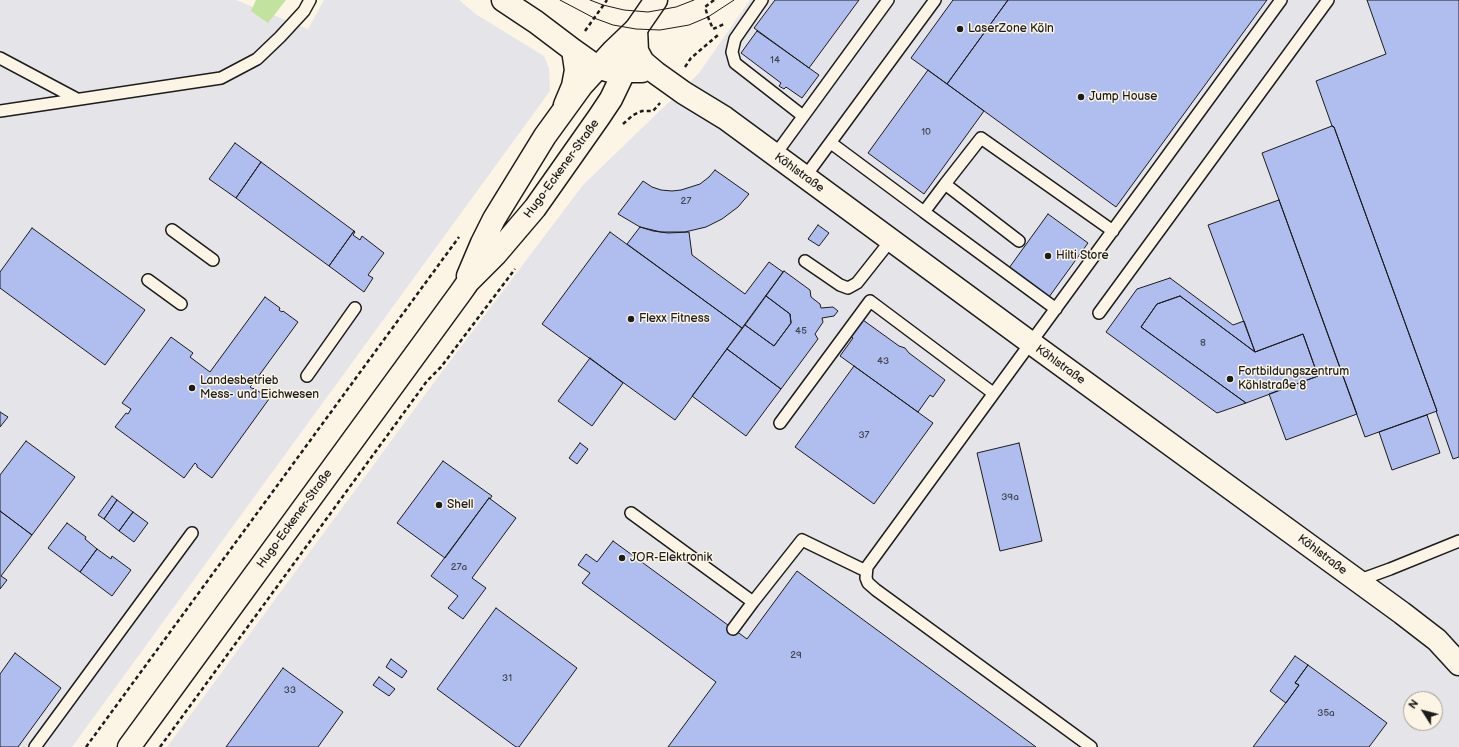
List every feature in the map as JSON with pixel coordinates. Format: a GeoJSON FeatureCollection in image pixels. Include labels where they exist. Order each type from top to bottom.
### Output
{"type":"FeatureCollection","features":[{"type":"Feature","properties":{"kind":"street"},"geometry":{"type":"LineString","coordinates":[[503,0],[536,22],[572,50],[611,70],[604,86],[603,102],[599,117]]}},
{"type":"Feature","properties":{"kind":"street","name":"Hugo-Eckener-Straße"},"geometry":{"type":"LineString","coordinates":[[461,292],[494,219],[526,164],[564,108],[611,70],[656,0]]}},
{"type":"Feature","properties":{"kind":"street"},"geometry":{"type":"LineString","coordinates":[[572,50],[587,54],[602,52],[636,29]]}},
{"type":"Feature","properties":{"kind":"street","name":"Köhlstraße"},"geometry":{"type":"LineString","coordinates":[[636,29],[637,51],[643,62],[664,79],[725,118],[1031,344],[1402,613],[1437,640],[1459,664]]}},
{"type":"Feature","properties":{"kind":"street"},"geometry":{"type":"LineString","coordinates":[[564,108],[574,86],[576,70],[572,50]]}},
{"type":"Feature","properties":{"kind":"street","name":"Hugo-Eckener-Straße"},"geometry":{"type":"LineString","coordinates":[[129,747],[461,292],[535,208],[611,100],[611,70]]}},
{"type":"Feature","properties":{"kind":"street","name":"Köhlstraße"},"geometry":{"type":"LineString","coordinates":[[611,70],[641,71],[664,79]]}},
{"type":"Feature","properties":{"kind":"street"},"geometry":{"type":"LineString","coordinates":[[611,100],[623,87],[639,78],[664,79]]}},
{"type":"Feature","properties":{"kind":"lane"},"geometry":{"type":"LineString","coordinates":[[0,111],[221,78],[257,59],[280,38],[304,11],[310,0]]}},
{"type":"Feature","properties":{"kind":"lane"},"geometry":{"type":"LineString","coordinates":[[762,0],[735,39],[732,52],[735,63],[803,116]]}},
{"type":"Feature","properties":{"kind":"lane"},"geometry":{"type":"LineString","coordinates":[[775,155],[888,0]]}},
{"type":"Feature","properties":{"kind":"lane"},"geometry":{"type":"LineString","coordinates":[[805,177],[935,0]]}},
{"type":"Feature","properties":{"kind":"lane"},"geometry":{"type":"LineString","coordinates":[[1091,747],[876,590],[868,583],[866,571],[871,561],[993,393],[1031,344],[1281,0]]}},
{"type":"Feature","properties":{"kind":"lane"},"geometry":{"type":"LineString","coordinates":[[1098,314],[1328,0]]}},
{"type":"Feature","properties":{"kind":"lane"},"geometry":{"type":"LineString","coordinates":[[0,58],[77,99]]}},
{"type":"Feature","properties":{"kind":"lane"},"geometry":{"type":"LineString","coordinates":[[924,212],[981,138],[1113,231]]}},
{"type":"Feature","properties":{"kind":"lane"},"geometry":{"type":"LineString","coordinates":[[831,143],[1056,309]]}},
{"type":"Feature","properties":{"kind":"lane"},"geometry":{"type":"LineString","coordinates":[[945,184],[1020,241]]}},
{"type":"Feature","properties":{"kind":"lane"},"geometry":{"type":"LineString","coordinates":[[172,230],[213,260]]}},
{"type":"Feature","properties":{"kind":"lane"},"geometry":{"type":"LineString","coordinates":[[805,261],[840,285],[848,288],[857,283],[891,240]]}},
{"type":"Feature","properties":{"kind":"lane"},"geometry":{"type":"LineString","coordinates":[[148,280],[181,304]]}},
{"type":"Feature","properties":{"kind":"lane"},"geometry":{"type":"LineString","coordinates":[[780,423],[870,301],[993,393]]}},
{"type":"Feature","properties":{"kind":"lane"},"geometry":{"type":"LineString","coordinates":[[307,376],[355,308]]}},
{"type":"Feature","properties":{"kind":"lane"},"geometry":{"type":"LineString","coordinates":[[631,513],[753,602]]}},
{"type":"Feature","properties":{"kind":"lane"},"geometry":{"type":"LineString","coordinates":[[35,747],[192,533]]}},
{"type":"Feature","properties":{"kind":"lane"},"geometry":{"type":"LineString","coordinates":[[733,629],[802,540],[866,571]]}},
{"type":"Feature","properties":{"kind":"lane"},"geometry":{"type":"LineString","coordinates":[[1356,581],[1459,541]]}},
{"type":"Feature","properties":{"kind":"path"},"geometry":{"type":"LineString","coordinates":[[572,50],[607,0]]}},
{"type":"Feature","properties":{"kind":"path"},"geometry":{"type":"LineString","coordinates":[[714,0],[705,7],[713,29],[723,23],[726,28]]}},
{"type":"Feature","properties":{"kind":"path"},"geometry":{"type":"LineString","coordinates":[[622,125],[642,111],[653,111],[664,79],[720,33]]}},
{"type":"Feature","properties":{"kind":"path"},"geometry":{"type":"LineString","coordinates":[[86,747],[461,234]]}},
{"type":"Feature","properties":{"kind":"path"},"geometry":{"type":"LineString","coordinates":[[160,747],[427,381],[441,367],[516,267]]}},
{"type":"Feature","properties":{"kind":"shaded area"},"geometry":{"type":"Polygon","coordinates":[[[0,0],[236,0],[308,29],[324,0],[459,0],[477,15],[544,56],[549,68],[550,91],[72,747],[0,747],[0,0]]]}},
{"type":"Feature","properties":{"kind":"shaded area"},"geometry":{"type":"Polygon","coordinates":[[[750,0],[1459,0],[1459,747],[167,747],[435,381],[583,185],[699,73],[750,0]]]}},
{"type":"Feature","properties":{"kind":"green space"},"geometry":{"type":"Polygon","coordinates":[[[256,0],[286,0],[268,23],[251,11],[256,0]]]}},
{"type":"Feature","properties":{"kind":"building"},"geometry":{"type":"Polygon","coordinates":[[[775,0],[859,0],[809,68],[754,28],[775,0]]]}},
{"type":"Feature","properties":{"kind":"building","name":"LaserZone Köln"},"geometry":{"type":"Polygon","coordinates":[[[953,0],[1008,0],[947,84],[911,58],[953,0]]]}},
{"type":"Feature","properties":{"kind":"building","name":"Jump House"},"geometry":{"type":"Polygon","coordinates":[[[1008,0],[1267,0],[1116,207],[947,84],[1008,0]]]}},
{"type":"Feature","properties":{"kind":"building"},"geometry":{"type":"Polygon","coordinates":[[[1367,0],[1459,0],[1459,457],[1453,459],[1437,411],[1316,81],[1386,54],[1367,0]]]}},
{"type":"Feature","properties":{"kind":"building"},"geometry":{"type":"Polygon","coordinates":[[[757,31],[819,75],[802,98],[786,87],[784,89],[779,86],[781,83],[741,53],[757,31]]]}},
{"type":"Feature","properties":{"kind":"building"},"geometry":{"type":"Polygon","coordinates":[[[928,70],[984,111],[924,194],[868,153],[928,70]]]}},
{"type":"Feature","properties":{"kind":"building"},"geometry":{"type":"Polygon","coordinates":[[[1332,126],[1334,127],[1437,411],[1365,437],[1262,153],[1332,126]]]}},
{"type":"Feature","properties":{"kind":"building"},"geometry":{"type":"Polygon","coordinates":[[[235,143],[261,162],[236,198],[209,179],[235,143]]]}},
{"type":"Feature","properties":{"kind":"building"},"geometry":{"type":"Polygon","coordinates":[[[261,162],[354,231],[329,266],[236,198],[261,162]]]}},
{"type":"Feature","properties":{"kind":"building"},"geometry":{"type":"Polygon","coordinates":[[[715,170],[749,194],[738,207],[722,219],[706,227],[685,232],[661,232],[640,227],[618,214],[643,181],[652,187],[661,190],[681,190],[700,184],[715,170]]]}},
{"type":"Feature","properties":{"kind":"building"},"geometry":{"type":"Polygon","coordinates":[[[1279,200],[1357,414],[1286,440],[1269,394],[1318,376],[1303,334],[1255,352],[1208,225],[1279,200]]]}},
{"type":"Feature","properties":{"kind":"building","name":"Hilti Store"},"geometry":{"type":"Polygon","coordinates":[[[1048,214],[1088,243],[1049,297],[1009,268],[1048,214]]]}},
{"type":"Feature","properties":{"kind":"building"},"geometry":{"type":"Polygon","coordinates":[[[818,225],[829,233],[819,246],[808,239],[818,225]]]}},
{"type":"Feature","properties":{"kind":"building"},"geometry":{"type":"Polygon","coordinates":[[[640,227],[668,233],[689,232],[692,255],[745,294],[769,262],[783,272],[742,328],[627,244],[640,227]]]}},
{"type":"Feature","properties":{"kind":"building"},"geometry":{"type":"Polygon","coordinates":[[[32,228],[145,310],[105,365],[0,288],[0,272],[32,228]]]}},
{"type":"Feature","properties":{"kind":"building"},"geometry":{"type":"Polygon","coordinates":[[[354,231],[355,232],[353,235],[360,240],[362,236],[384,253],[368,275],[373,278],[364,292],[329,266],[354,231]]]}},
{"type":"Feature","properties":{"kind":"building"},"geometry":{"type":"Polygon","coordinates":[[[610,232],[742,328],[675,420],[542,324],[610,232]]]}},
{"type":"Feature","properties":{"kind":"building"},"geometry":{"type":"Polygon","coordinates":[[[784,271],[810,290],[811,297],[820,304],[821,308],[833,307],[838,311],[834,316],[822,318],[823,322],[815,334],[818,339],[781,389],[727,349],[745,325],[774,346],[791,323],[790,314],[766,296],[784,271]]]}},
{"type":"Feature","properties":{"kind":"building"},"geometry":{"type":"Polygon","coordinates":[[[1170,278],[1233,325],[1244,321],[1255,352],[1180,296],[1157,304],[1141,327],[1246,403],[1217,413],[1106,332],[1137,289],[1170,278]]]}},
{"type":"Feature","properties":{"kind":"building"},"geometry":{"type":"Polygon","coordinates":[[[766,296],[790,314],[791,323],[774,346],[745,325],[766,296]]]}},
{"type":"Feature","properties":{"kind":"building"},"geometry":{"type":"Polygon","coordinates":[[[1180,296],[1255,352],[1303,334],[1318,376],[1246,403],[1141,327],[1157,304],[1180,296]]]}},
{"type":"Feature","properties":{"kind":"building","name":"Landesbetrieb Mess- und Eichwesen"},"geometry":{"type":"Polygon","coordinates":[[[265,297],[280,308],[279,310],[282,312],[283,311],[298,322],[255,381],[249,377],[246,381],[252,385],[250,387],[253,389],[254,388],[269,399],[212,478],[197,467],[195,463],[184,478],[115,427],[131,409],[122,403],[171,337],[193,353],[190,357],[210,372],[265,297]]]}},
{"type":"Feature","properties":{"kind":"building"},"geometry":{"type":"Polygon","coordinates":[[[863,320],[899,346],[905,348],[909,353],[945,380],[933,397],[930,395],[918,412],[840,356],[853,338],[850,336],[863,320]]]}},
{"type":"Feature","properties":{"kind":"building"},"geometry":{"type":"Polygon","coordinates":[[[727,349],[781,389],[746,436],[692,396],[727,349]]]}},
{"type":"Feature","properties":{"kind":"building"},"geometry":{"type":"Polygon","coordinates":[[[590,358],[623,383],[592,426],[558,401],[590,358]]]}},
{"type":"Feature","properties":{"kind":"building"},"geometry":{"type":"Polygon","coordinates":[[[854,366],[933,423],[874,504],[795,447],[854,366]]]}},
{"type":"Feature","properties":{"kind":"building"},"geometry":{"type":"Polygon","coordinates":[[[0,412],[8,417],[0,427],[0,412]]]}},
{"type":"Feature","properties":{"kind":"building"},"geometry":{"type":"Polygon","coordinates":[[[1427,415],[1440,453],[1392,470],[1379,432],[1427,415]]]}},
{"type":"Feature","properties":{"kind":"building"},"geometry":{"type":"Polygon","coordinates":[[[26,441],[75,477],[32,535],[0,511],[0,475],[26,441]]]}},
{"type":"Feature","properties":{"kind":"building"},"geometry":{"type":"Polygon","coordinates":[[[580,443],[588,449],[577,464],[569,458],[580,443]]]}},
{"type":"Feature","properties":{"kind":"building"},"geometry":{"type":"Polygon","coordinates":[[[1019,443],[1042,541],[1000,551],[977,453],[1019,443]]]}},
{"type":"Feature","properties":{"kind":"building"},"geometry":{"type":"Polygon","coordinates":[[[443,461],[492,496],[445,558],[397,523],[443,461]]]}},
{"type":"Feature","properties":{"kind":"building"},"geometry":{"type":"Polygon","coordinates":[[[112,496],[117,500],[104,519],[98,515],[112,496]]]}},
{"type":"Feature","properties":{"kind":"building"},"geometry":{"type":"Polygon","coordinates":[[[489,498],[516,518],[472,578],[486,588],[463,619],[448,608],[458,596],[431,576],[489,498]]]}},
{"type":"Feature","properties":{"kind":"building"},"geometry":{"type":"Polygon","coordinates":[[[117,500],[133,512],[119,531],[104,519],[117,500]]]}},
{"type":"Feature","properties":{"kind":"building"},"geometry":{"type":"Polygon","coordinates":[[[0,511],[32,535],[1,576],[7,580],[0,589],[0,511]]]}},
{"type":"Feature","properties":{"kind":"building"},"geometry":{"type":"Polygon","coordinates":[[[133,512],[148,523],[134,542],[119,531],[133,512]]]}},
{"type":"Feature","properties":{"kind":"building"},"geometry":{"type":"Polygon","coordinates":[[[67,523],[86,537],[85,539],[97,549],[80,572],[48,548],[67,523]]]}},
{"type":"Feature","properties":{"kind":"building"},"geometry":{"type":"Polygon","coordinates":[[[613,541],[747,639],[797,571],[1036,747],[668,747],[716,682],[582,583],[590,573],[578,565],[586,554],[597,562],[613,541]]]}},
{"type":"Feature","properties":{"kind":"building"},"geometry":{"type":"Polygon","coordinates":[[[97,549],[111,559],[112,556],[131,570],[112,596],[80,572],[97,549]]]}},
{"type":"Feature","properties":{"kind":"building"},"geometry":{"type":"Polygon","coordinates":[[[496,608],[577,668],[519,747],[516,747],[437,689],[496,608]]]}},
{"type":"Feature","properties":{"kind":"building"},"geometry":{"type":"Polygon","coordinates":[[[15,653],[61,688],[18,747],[0,747],[0,674],[15,653]]]}},
{"type":"Feature","properties":{"kind":"building"},"geometry":{"type":"Polygon","coordinates":[[[1295,656],[1308,665],[1295,683],[1299,685],[1286,703],[1270,691],[1295,656]]]}},
{"type":"Feature","properties":{"kind":"building"},"geometry":{"type":"Polygon","coordinates":[[[391,659],[407,671],[402,678],[386,667],[391,659]]]}},
{"type":"Feature","properties":{"kind":"building"},"geometry":{"type":"Polygon","coordinates":[[[1308,665],[1387,723],[1369,747],[1253,747],[1299,685],[1295,683],[1308,665]]]}},
{"type":"Feature","properties":{"kind":"building"},"geometry":{"type":"Polygon","coordinates":[[[283,668],[343,712],[318,747],[226,747],[283,668]]]}},
{"type":"Feature","properties":{"kind":"building"},"geometry":{"type":"Polygon","coordinates":[[[379,677],[395,689],[389,696],[373,685],[379,677]]]}},
{"type":"Feature","properties":{"kind":"tram line"},"geometry":{"type":"LineString","coordinates":[[560,0],[594,18],[613,25],[636,29],[660,30],[689,25],[708,17],[734,0]]}},
{"type":"Feature","properties":{"kind":"tram line"},"geometry":{"type":"LineString","coordinates":[[590,0],[624,10],[648,12],[676,7],[694,0]]}},
{"type":"Feature","properties":{"kind":"place","name":"LaserZone Köln"},"geometry":{"type":"Point","coordinates":[960,29]}},
{"type":"Feature","properties":{"kind":"place","name":"Jump House"},"geometry":{"type":"Point","coordinates":[1081,97]}},
{"type":"Feature","properties":{"kind":"place","name":"Hilti Store"},"geometry":{"type":"Point","coordinates":[1048,256]}},
{"type":"Feature","properties":{"kind":"place","name":"Flexx Fitness"},"geometry":{"type":"Point","coordinates":[631,319]}},
{"type":"Feature","properties":{"kind":"place","name":"Fortbildungszentrum Köhlstraße 8"},"geometry":{"type":"Point","coordinates":[1230,379]}},
{"type":"Feature","properties":{"kind":"place","name":"Landesbetrieb Mess- und Eichwesen"},"geometry":{"type":"Point","coordinates":[192,388]}},
{"type":"Feature","properties":{"kind":"place","name":"Shell"},"geometry":{"type":"Point","coordinates":[439,505]}},
{"type":"Feature","properties":{"kind":"place","name":"JOR-Elektronik"},"geometry":{"type":"Point","coordinates":[622,558]}}]}
